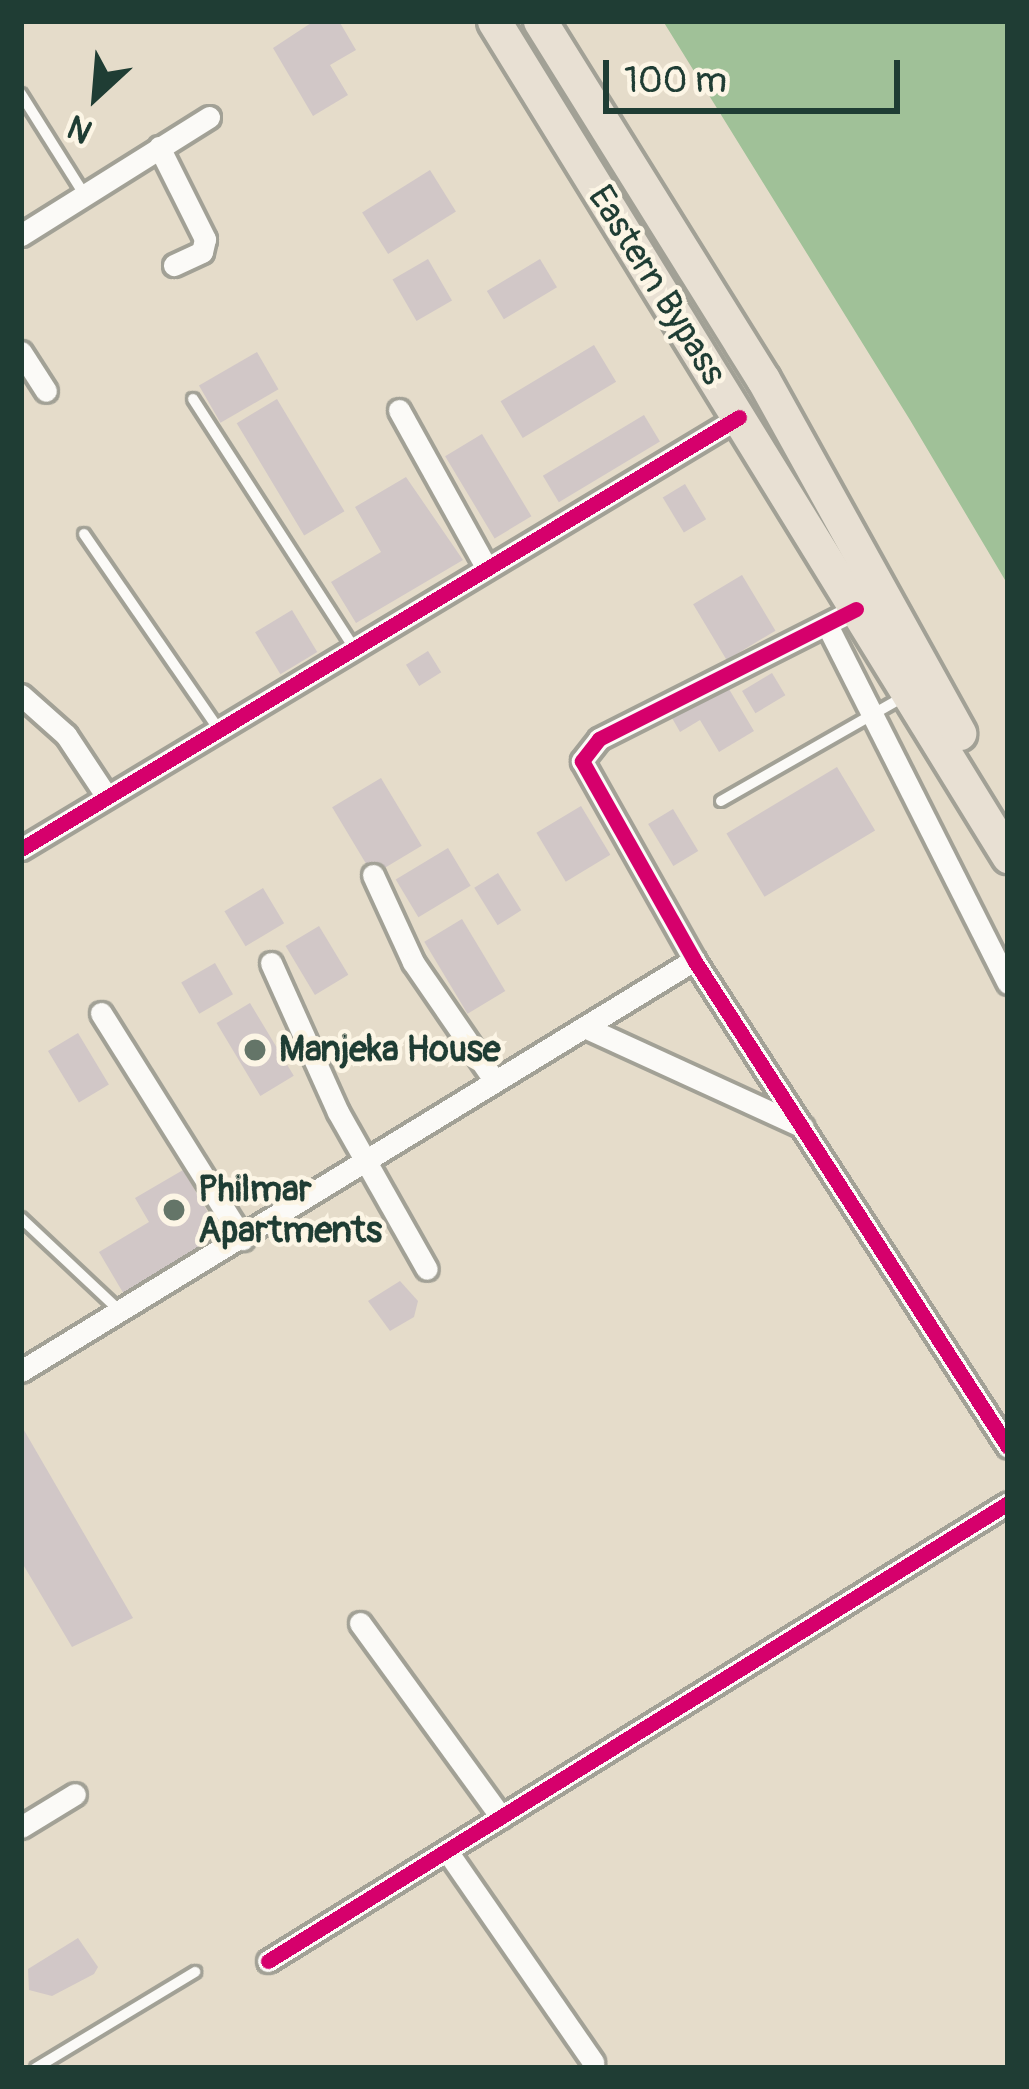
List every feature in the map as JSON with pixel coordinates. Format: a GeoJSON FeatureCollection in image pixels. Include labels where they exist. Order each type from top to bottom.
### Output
{"type":"FeatureCollection","features":[{"type":"Feature","properties":{"kind":"main road","name":"Eastern Bypass"},"geometry":{"type":"LineString","coordinates":[[494,21],[739,417],[842,617],[908,694],[1008,856]]}},
{"type":"Feature","properties":{"kind":"main road","name":"Eastern Bypass"},"geometry":{"type":"LineString","coordinates":[[540,21],[763,379],[1008,815]]}},
{"type":"Feature","properties":{"kind":"street"},"geometry":{"type":"LineString","coordinates":[[21,235],[209,117]]}},
{"type":"Feature","properties":{"kind":"street"},"geometry":{"type":"LineString","coordinates":[[159,147],[205,239],[202,252],[174,266]]}},
{"type":"Feature","properties":{"kind":"street"},"geometry":{"type":"LineString","coordinates":[[21,352],[46,392]]}},
{"type":"Feature","properties":{"kind":"street"},"geometry":{"type":"LineString","coordinates":[[399,410],[485,565]]}},
{"type":"Feature","properties":{"kind":"street"},"geometry":{"type":"LineString","coordinates":[[22,847],[485,565],[739,417]]}},
{"type":"Feature","properties":{"kind":"street"},"geometry":{"type":"LineString","coordinates":[[1008,983],[873,714],[842,617],[586,748],[586,772],[694,960],[1008,1447]]}},
{"type":"Feature","properties":{"kind":"street"},"geometry":{"type":"LineString","coordinates":[[21,695],[66,735],[107,796]]}},
{"type":"Feature","properties":{"kind":"street"},"geometry":{"type":"LineString","coordinates":[[373,875],[413,962],[494,1079]]}},
{"type":"Feature","properties":{"kind":"street"},"geometry":{"type":"LineString","coordinates":[[21,1371],[367,1163],[494,1079],[589,1029],[694,960]]}},
{"type":"Feature","properties":{"kind":"street"},"geometry":{"type":"LineString","coordinates":[[271,963],[367,1163],[427,1269]]}},
{"type":"Feature","properties":{"kind":"street"},"geometry":{"type":"LineString","coordinates":[[101,1012],[243,1239]]}},
{"type":"Feature","properties":{"kind":"street"},"geometry":{"type":"LineString","coordinates":[[589,1029],[803,1127]]}},
{"type":"Feature","properties":{"kind":"street"},"geometry":{"type":"LineString","coordinates":[[268,1961],[1008,1503]]}},
{"type":"Feature","properties":{"kind":"street"},"geometry":{"type":"LineString","coordinates":[[360,1623],[501,1817]]}},
{"type":"Feature","properties":{"kind":"street"},"geometry":{"type":"LineString","coordinates":[[21,1827],[75,1794]]}},
{"type":"Feature","properties":{"kind":"street"},"geometry":{"type":"LineString","coordinates":[[447,1851],[593,2062]]}},
{"type":"Feature","properties":{"kind":"lane"},"geometry":{"type":"LineString","coordinates":[[21,94],[85,194]]}},
{"type":"Feature","properties":{"kind":"lane"},"geometry":{"type":"LineString","coordinates":[[194,398],[352,645]]}},
{"type":"Feature","properties":{"kind":"lane"},"geometry":{"type":"LineString","coordinates":[[84,534],[218,728]]}},
{"type":"Feature","properties":{"kind":"lane"},"geometry":{"type":"LineString","coordinates":[[721,801],[908,694]]}},
{"type":"Feature","properties":{"kind":"lane"},"geometry":{"type":"LineString","coordinates":[[21,1218],[122,1314]]}},
{"type":"Feature","properties":{"kind":"lane"},"geometry":{"type":"LineString","coordinates":[[35,2068],[195,1972]]}},
{"type":"Feature","properties":{"kind":"green space"},"geometry":{"type":"Polygon","coordinates":[[[663,21],[1008,21],[1008,585],[910,420],[663,21]]]}},
{"type":"Feature","properties":{"kind":"building"},"geometry":{"type":"Polygon","coordinates":[[[314,21],[339,21],[356,50],[330,65],[348,95],[313,116],[273,48],[314,21]]]}},
{"type":"Feature","properties":{"kind":"building"},"geometry":{"type":"Polygon","coordinates":[[[430,170],[456,212],[388,254],[362,212],[430,170]]]}},
{"type":"Feature","properties":{"kind":"building"},"geometry":{"type":"Polygon","coordinates":[[[428,259],[452,301],[416,321],[392,280],[428,259]]]}},
{"type":"Feature","properties":{"kind":"building"},"geometry":{"type":"Polygon","coordinates":[[[540,259],[557,287],[504,319],[487,291],[540,259]]]}},
{"type":"Feature","properties":{"kind":"building"},"geometry":{"type":"Polygon","coordinates":[[[594,345],[616,382],[523,438],[501,401],[594,345]]]}},
{"type":"Feature","properties":{"kind":"building"},"geometry":{"type":"Polygon","coordinates":[[[257,352],[278,389],[220,423],[199,386],[257,352]]]}},
{"type":"Feature","properties":{"kind":"building"},"geometry":{"type":"Polygon","coordinates":[[[277,399],[344,511],[304,535],[237,423],[277,399]]]}},
{"type":"Feature","properties":{"kind":"building"},"geometry":{"type":"Polygon","coordinates":[[[644,415],[660,442],[559,502],[543,476],[644,415]]]}},
{"type":"Feature","properties":{"kind":"building"},"geometry":{"type":"Polygon","coordinates":[[[482,434],[531,516],[495,538],[445,456],[482,434]]]}},
{"type":"Feature","properties":{"kind":"building"},"geometry":{"type":"Polygon","coordinates":[[[406,477],[463,560],[356,623],[331,582],[381,552],[355,507],[406,477]]]}},
{"type":"Feature","properties":{"kind":"building"},"geometry":{"type":"Polygon","coordinates":[[[685,484],[706,519],[684,533],[663,497],[685,484]]]}},
{"type":"Feature","properties":{"kind":"building"},"geometry":{"type":"Polygon","coordinates":[[[742,575],[775,631],[727,660],[693,604],[742,575]]]}},
{"type":"Feature","properties":{"kind":"building"},"geometry":{"type":"Polygon","coordinates":[[[292,610],[317,652],[280,674],[255,632],[292,610]]]}},
{"type":"Feature","properties":{"kind":"building"},"geometry":{"type":"Polygon","coordinates":[[[428,651],[441,672],[419,686],[406,665],[428,651]]]}},
{"type":"Feature","properties":{"kind":"building"},"geometry":{"type":"Polygon","coordinates":[[[772,673],[785,695],[755,713],[742,691],[772,673]]]}},
{"type":"Feature","properties":{"kind":"building"},"geometry":{"type":"Polygon","coordinates":[[[723,679],[754,731],[719,752],[700,720],[680,732],[668,711],[723,679]]]}},
{"type":"Feature","properties":{"kind":"building"},"geometry":{"type":"Polygon","coordinates":[[[837,767],[875,830],[765,897],[726,833],[837,767]]]}},
{"type":"Feature","properties":{"kind":"building"},"geometry":{"type":"Polygon","coordinates":[[[381,778],[422,846],[373,875],[332,807],[381,778]]]}},
{"type":"Feature","properties":{"kind":"building"},"geometry":{"type":"Polygon","coordinates":[[[581,806],[610,855],[566,882],[536,833],[581,806]]]}},
{"type":"Feature","properties":{"kind":"building"},"geometry":{"type":"Polygon","coordinates":[[[673,809],[698,851],[673,866],[648,824],[673,809]]]}},
{"type":"Feature","properties":{"kind":"building"},"geometry":{"type":"Polygon","coordinates":[[[448,848],[471,886],[418,917],[396,879],[448,848]]]}},
{"type":"Feature","properties":{"kind":"building"},"geometry":{"type":"Polygon","coordinates":[[[498,873],[521,910],[498,925],[474,888],[498,873]]]}},
{"type":"Feature","properties":{"kind":"building"},"geometry":{"type":"Polygon","coordinates":[[[263,888],[284,923],[246,946],[224,911],[263,888]]]}},
{"type":"Feature","properties":{"kind":"building"},"geometry":{"type":"Polygon","coordinates":[[[462,919],[505,991],[468,1014],[424,942],[462,919]]]}},
{"type":"Feature","properties":{"kind":"building"},"geometry":{"type":"Polygon","coordinates":[[[319,926],[348,975],[315,995],[286,946],[319,926]]]}},
{"type":"Feature","properties":{"kind":"building"},"geometry":{"type":"Polygon","coordinates":[[[215,963],[233,994],[199,1014],[181,982],[215,963]]]}},
{"type":"Feature","properties":{"kind":"building","name":"Manjeka House"},"geometry":{"type":"Polygon","coordinates":[[[250,1003],[294,1076],[260,1096],[217,1023],[250,1003]]]}},
{"type":"Feature","properties":{"kind":"building"},"geometry":{"type":"Polygon","coordinates":[[[78,1033],[109,1084],[79,1102],[48,1051],[78,1033]]]}},
{"type":"Feature","properties":{"kind":"building"},"geometry":{"type":"Polygon","coordinates":[[[183,1170],[223,1238],[125,1296],[99,1252],[149,1222],[135,1198],[183,1170]]]}},
{"type":"Feature","properties":{"kind":"building"},"geometry":{"type":"Polygon","coordinates":[[[400,1281],[418,1301],[414,1317],[390,1331],[368,1301],[400,1281]]]}},
{"type":"Feature","properties":{"kind":"building"},"geometry":{"type":"Polygon","coordinates":[[[21,1425],[133,1618],[72,1647],[21,1561],[21,1425]]]}},
{"type":"Feature","properties":{"kind":"building"},"geometry":{"type":"Polygon","coordinates":[[[78,1938],[98,1967],[94,1974],[52,1996],[29,1990],[28,1969],[78,1938]]]}},
{"type":"Feature","properties":{"kind":"cycle path"},"geometry":{"type":"LineString","coordinates":[[21,849],[739,417]]}},
{"type":"Feature","properties":{"kind":"cycle path"},"geometry":{"type":"LineString","coordinates":[[856,609],[599,739],[582,761],[694,960],[1008,1447]]}},
{"type":"Feature","properties":{"kind":"cycle path"},"geometry":{"type":"LineString","coordinates":[[268,1961],[1008,1503]]}},
{"type":"Feature","properties":{"kind":"place","name":"Manjeka House"},"geometry":{"type":"Point","coordinates":[255,1050]}},
{"type":"Feature","properties":{"kind":"place","name":"Philmar Apartments"},"geometry":{"type":"Point","coordinates":[174,1210]}}]}
